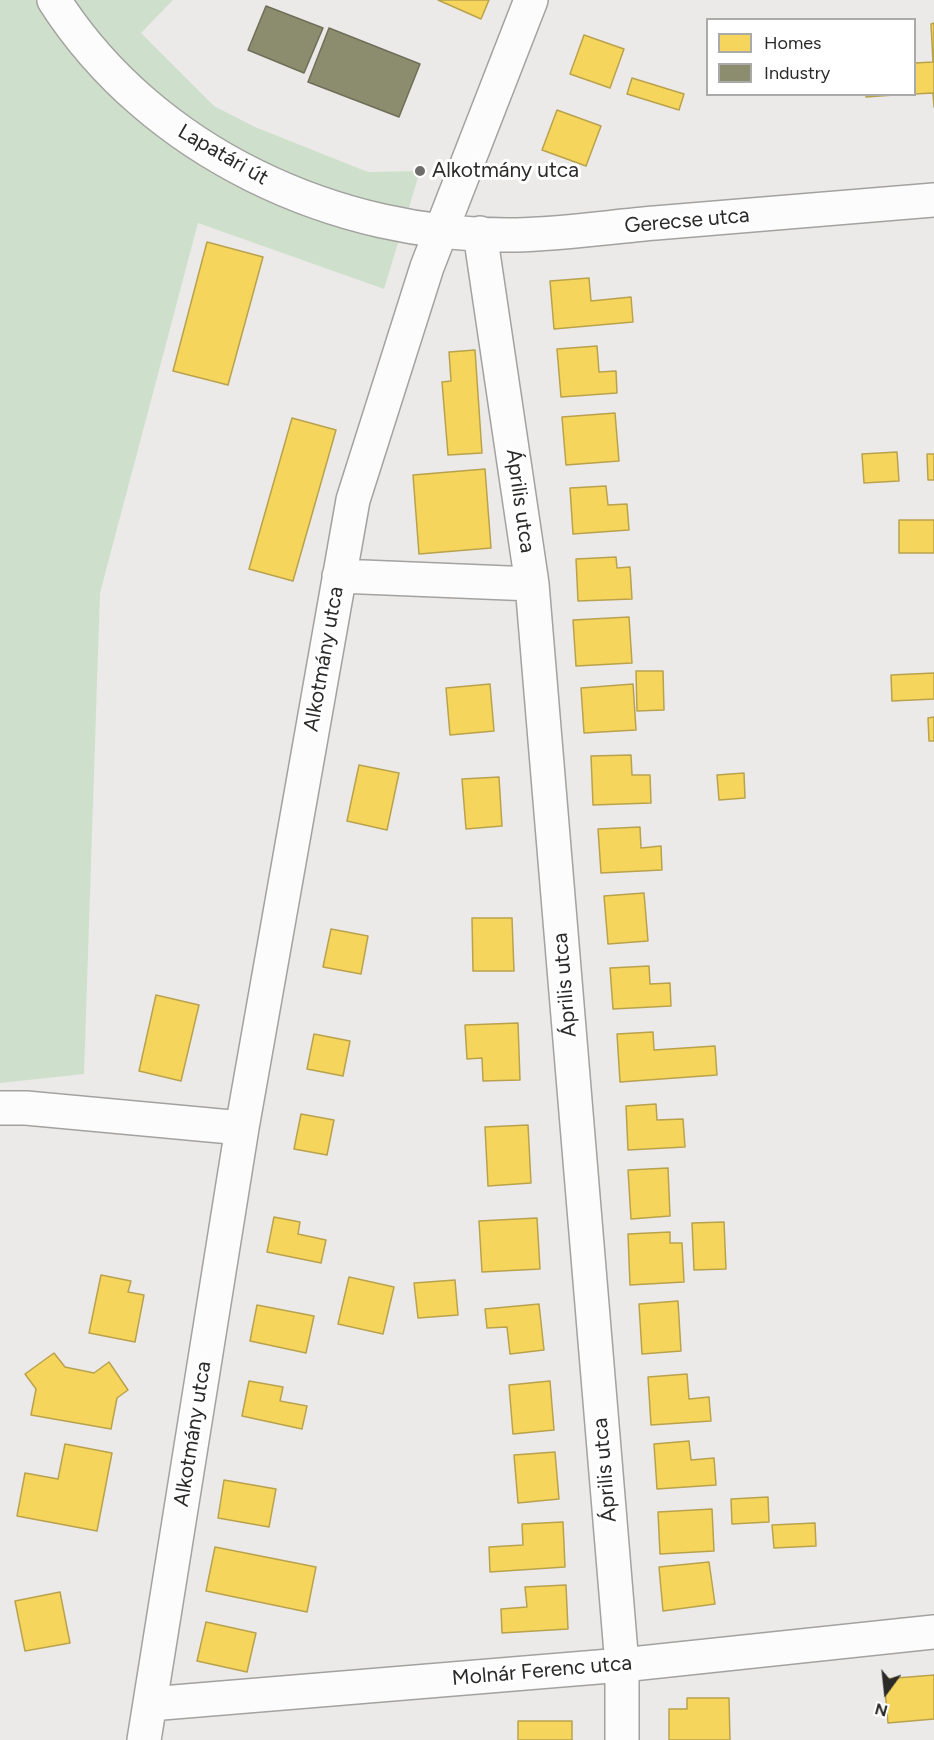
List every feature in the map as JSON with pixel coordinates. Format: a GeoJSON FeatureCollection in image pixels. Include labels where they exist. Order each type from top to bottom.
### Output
{"type":"FeatureCollection","features":[{"type":"Feature","properties":{"kind":"street","name":"Lapatári út"},"geometry":{"type":"LineString","coordinates":[[54,0],[101,61],[128,89],[175,128],[221,158],[252,175],[321,203],[378,219],[441,230]]}},
{"type":"Feature","properties":{"kind":"street","name":"Alkotmány utca"},"geometry":{"type":"LineString","coordinates":[[144,1740],[242,1128],[339,576],[357,489],[427,267],[531,0]]}},
{"type":"Feature","properties":{"kind":"street","name":"Gerecse utca"},"geometry":{"type":"LineString","coordinates":[[441,230],[516,235],[934,200]]}},
{"type":"Feature","properties":{"kind":"street","name":"Április utca"},"geometry":{"type":"LineString","coordinates":[[480,233],[532,584],[622,1665],[622,1740]]}},
{"type":"Feature","properties":{"kind":"street"},"geometry":{"type":"LineString","coordinates":[[339,576],[532,584]]}},
{"type":"Feature","properties":{"kind":"street"},"geometry":{"type":"LineString","coordinates":[[0,1108],[26,1108],[242,1128]]}},
{"type":"Feature","properties":{"kind":"street","name":"Molnár Ferenc utca"},"geometry":{"type":"LineString","coordinates":[[150,1704],[622,1665],[934,1632]]}},
{"type":"Feature","properties":{"kind":"green space"},"geometry":{"type":"Polygon","coordinates":[[[0,0],[173,0],[141,33],[214,106],[255,127],[368,172],[420,171],[384,289],[198,223],[100,593],[84,1074],[0,1083],[0,0]]]}},
{"type":"Feature","properties":{"kind":"building: Homes"},"geometry":{"type":"Polygon","coordinates":[[[438,0],[489,0],[481,19],[438,0]]]}},
{"type":"Feature","properties":{"kind":"building: Homes"},"geometry":{"type":"Polygon","coordinates":[[[934,23],[934,107],[933,93],[916,94],[916,63],[933,62],[931,24],[934,23]]]}},
{"type":"Feature","properties":{"kind":"building: Homes"},"geometry":{"type":"Polygon","coordinates":[[[584,35],[624,49],[610,88],[570,74],[584,35]]]}},
{"type":"Feature","properties":{"kind":"building: Homes"},"geometry":{"type":"Polygon","coordinates":[[[632,78],[684,94],[679,110],[627,94],[632,78]]]}},
{"type":"Feature","properties":{"kind":"building: Homes"},"geometry":{"type":"Polygon","coordinates":[[[557,110],[601,126],[586,166],[542,150],[557,110]]]}},
{"type":"Feature","properties":{"kind":"building: Homes"},"geometry":{"type":"Polygon","coordinates":[[[207,242],[263,257],[228,385],[173,371],[207,242]]]}},
{"type":"Feature","properties":{"kind":"building: Homes"},"geometry":{"type":"Polygon","coordinates":[[[589,278],[591,301],[631,297],[633,322],[554,329],[550,281],[589,278]]]}},
{"type":"Feature","properties":{"kind":"building: Homes"},"geometry":{"type":"Polygon","coordinates":[[[597,346],[599,372],[616,371],[617,393],[561,397],[557,349],[597,346]]]}},
{"type":"Feature","properties":{"kind":"building: Homes"},"geometry":{"type":"Polygon","coordinates":[[[475,350],[482,453],[448,455],[442,382],[451,381],[449,352],[475,350]]]}},
{"type":"Feature","properties":{"kind":"building: Homes"},"geometry":{"type":"Polygon","coordinates":[[[615,413],[619,461],[566,465],[562,417],[615,413]]]}},
{"type":"Feature","properties":{"kind":"building: Homes"},"geometry":{"type":"Polygon","coordinates":[[[292,418],[336,430],[293,581],[249,569],[292,418]]]}},
{"type":"Feature","properties":{"kind":"building: Homes"},"geometry":{"type":"Polygon","coordinates":[[[897,452],[899,481],[864,483],[862,454],[897,452]]]}},
{"type":"Feature","properties":{"kind":"building: Homes"},"geometry":{"type":"Polygon","coordinates":[[[927,454],[934,454],[934,480],[928,480],[927,454]]]}},
{"type":"Feature","properties":{"kind":"building: Homes"},"geometry":{"type":"Polygon","coordinates":[[[485,469],[491,548],[419,554],[413,475],[485,469]]]}},
{"type":"Feature","properties":{"kind":"building: Homes"},"geometry":{"type":"Polygon","coordinates":[[[606,486],[608,505],[627,504],[629,530],[573,534],[570,488],[606,486]]]}},
{"type":"Feature","properties":{"kind":"building: Homes"},"geometry":{"type":"Polygon","coordinates":[[[899,520],[934,520],[934,553],[899,553],[899,520]]]}},
{"type":"Feature","properties":{"kind":"building: Homes"},"geometry":{"type":"Polygon","coordinates":[[[616,557],[617,568],[630,567],[632,599],[578,601],[576,559],[616,557]]]}},
{"type":"Feature","properties":{"kind":"building: Homes"},"geometry":{"type":"Polygon","coordinates":[[[629,617],[632,663],[576,666],[573,620],[629,617]]]}},
{"type":"Feature","properties":{"kind":"building: Homes"},"geometry":{"type":"Polygon","coordinates":[[[636,671],[663,671],[664,710],[637,711],[636,671]]]}},
{"type":"Feature","properties":{"kind":"building: Homes"},"geometry":{"type":"Polygon","coordinates":[[[934,673],[934,699],[892,701],[891,675],[934,673]]]}},
{"type":"Feature","properties":{"kind":"building: Homes"},"geometry":{"type":"Polygon","coordinates":[[[490,684],[494,731],[450,735],[446,688],[490,684]]]}},
{"type":"Feature","properties":{"kind":"building: Homes"},"geometry":{"type":"Polygon","coordinates":[[[633,684],[636,730],[584,733],[581,688],[633,684]]]}},
{"type":"Feature","properties":{"kind":"building: Homes"},"geometry":{"type":"Polygon","coordinates":[[[934,717],[934,741],[929,741],[928,718],[934,717]]]}},
{"type":"Feature","properties":{"kind":"building: Homes"},"geometry":{"type":"Polygon","coordinates":[[[631,755],[632,775],[650,775],[651,803],[593,805],[591,756],[631,755]]]}},
{"type":"Feature","properties":{"kind":"building: Homes"},"geometry":{"type":"Polygon","coordinates":[[[359,765],[399,773],[387,830],[347,821],[359,765]]]}},
{"type":"Feature","properties":{"kind":"building: Homes"},"geometry":{"type":"Polygon","coordinates":[[[744,773],[745,798],[719,800],[717,775],[744,773]]]}},
{"type":"Feature","properties":{"kind":"building: Homes"},"geometry":{"type":"Polygon","coordinates":[[[499,777],[502,826],[466,829],[462,779],[499,777]]]}},
{"type":"Feature","properties":{"kind":"building: Homes"},"geometry":{"type":"Polygon","coordinates":[[[640,827],[641,848],[661,846],[662,870],[601,873],[598,829],[640,827]]]}},
{"type":"Feature","properties":{"kind":"building: Homes"},"geometry":{"type":"Polygon","coordinates":[[[644,893],[648,941],[608,944],[604,896],[644,893]]]}},
{"type":"Feature","properties":{"kind":"building: Homes"},"geometry":{"type":"Polygon","coordinates":[[[472,918],[512,918],[514,971],[473,971],[472,918]]]}},
{"type":"Feature","properties":{"kind":"building: Homes"},"geometry":{"type":"Polygon","coordinates":[[[331,929],[368,936],[361,974],[323,967],[331,929]]]}},
{"type":"Feature","properties":{"kind":"building: Homes"},"geometry":{"type":"Polygon","coordinates":[[[649,966],[650,984],[670,983],[671,1006],[613,1009],[610,968],[649,966]]]}},
{"type":"Feature","properties":{"kind":"building: Homes"},"geometry":{"type":"Polygon","coordinates":[[[156,995],[199,1005],[181,1081],[139,1071],[156,995]]]}},
{"type":"Feature","properties":{"kind":"building: Homes"},"geometry":{"type":"Polygon","coordinates":[[[518,1023],[520,1080],[483,1081],[482,1058],[467,1059],[465,1025],[518,1023]]]}},
{"type":"Feature","properties":{"kind":"building: Homes"},"geometry":{"type":"Polygon","coordinates":[[[653,1032],[654,1050],[715,1046],[717,1075],[620,1082],[617,1034],[653,1032]]]}},
{"type":"Feature","properties":{"kind":"building: Homes"},"geometry":{"type":"Polygon","coordinates":[[[314,1034],[350,1041],[343,1076],[307,1069],[314,1034]]]}},
{"type":"Feature","properties":{"kind":"building: Homes"},"geometry":{"type":"Polygon","coordinates":[[[656,1104],[657,1120],[683,1119],[685,1147],[628,1150],[626,1106],[656,1104]]]}},
{"type":"Feature","properties":{"kind":"building: Homes"},"geometry":{"type":"Polygon","coordinates":[[[301,1114],[334,1120],[327,1155],[294,1149],[301,1114]]]}},
{"type":"Feature","properties":{"kind":"building: Homes"},"geometry":{"type":"Polygon","coordinates":[[[528,1125],[531,1183],[488,1186],[485,1127],[528,1125]]]}},
{"type":"Feature","properties":{"kind":"building: Homes"},"geometry":{"type":"Polygon","coordinates":[[[668,1168],[670,1216],[631,1219],[628,1170],[668,1168]]]}},
{"type":"Feature","properties":{"kind":"building: Homes"},"geometry":{"type":"Polygon","coordinates":[[[274,1217],[300,1222],[298,1234],[326,1240],[321,1263],[267,1252],[274,1217]]]}},
{"type":"Feature","properties":{"kind":"building: Homes"},"geometry":{"type":"Polygon","coordinates":[[[537,1218],[540,1269],[482,1272],[479,1221],[537,1218]]]}},
{"type":"Feature","properties":{"kind":"building: Homes"},"geometry":{"type":"Polygon","coordinates":[[[724,1222],[726,1269],[694,1270],[692,1223],[724,1222]]]}},
{"type":"Feature","properties":{"kind":"building: Homes"},"geometry":{"type":"Polygon","coordinates":[[[670,1232],[670,1243],[682,1243],[684,1282],[630,1285],[628,1234],[670,1232]]]}},
{"type":"Feature","properties":{"kind":"building: Homes"},"geometry":{"type":"Polygon","coordinates":[[[101,1275],[131,1281],[128,1292],[144,1295],[135,1342],[89,1333],[101,1275]]]}},
{"type":"Feature","properties":{"kind":"building: Homes"},"geometry":{"type":"Polygon","coordinates":[[[349,1277],[394,1287],[383,1334],[338,1324],[349,1277]]]}},
{"type":"Feature","properties":{"kind":"building: Homes"},"geometry":{"type":"Polygon","coordinates":[[[455,1280],[458,1315],[418,1318],[414,1283],[455,1280]]]}},
{"type":"Feature","properties":{"kind":"building: Homes"},"geometry":{"type":"Polygon","coordinates":[[[678,1301],[681,1351],[642,1354],[639,1304],[678,1301]]]}},
{"type":"Feature","properties":{"kind":"building: Homes"},"geometry":{"type":"Polygon","coordinates":[[[539,1304],[544,1350],[510,1354],[507,1327],[487,1328],[485,1309],[539,1304]]]}},
{"type":"Feature","properties":{"kind":"building: Homes"},"geometry":{"type":"Polygon","coordinates":[[[257,1305],[314,1316],[306,1353],[250,1341],[257,1305]]]}},
{"type":"Feature","properties":{"kind":"building: Homes"},"geometry":{"type":"Polygon","coordinates":[[[54,1353],[65,1367],[94,1373],[109,1362],[128,1390],[117,1398],[111,1429],[31,1415],[36,1389],[25,1374],[54,1353]]]}},
{"type":"Feature","properties":{"kind":"building: Homes"},"geometry":{"type":"Polygon","coordinates":[[[687,1374],[689,1399],[709,1397],[711,1421],[651,1425],[648,1377],[687,1374]]]}},
{"type":"Feature","properties":{"kind":"building: Homes"},"geometry":{"type":"Polygon","coordinates":[[[249,1381],[283,1387],[280,1401],[307,1406],[302,1429],[242,1416],[249,1381]]]}},
{"type":"Feature","properties":{"kind":"building: Homes"},"geometry":{"type":"Polygon","coordinates":[[[550,1381],[554,1430],[513,1434],[509,1385],[550,1381]]]}},
{"type":"Feature","properties":{"kind":"building: Homes"},"geometry":{"type":"Polygon","coordinates":[[[689,1441],[691,1460],[714,1458],[716,1485],[657,1489],[654,1444],[689,1441]]]}},
{"type":"Feature","properties":{"kind":"building: Homes"},"geometry":{"type":"Polygon","coordinates":[[[65,1444],[112,1453],[97,1531],[17,1516],[25,1473],[58,1479],[65,1444]]]}},
{"type":"Feature","properties":{"kind":"building: Homes"},"geometry":{"type":"Polygon","coordinates":[[[555,1452],[559,1499],[518,1503],[514,1455],[555,1452]]]}},
{"type":"Feature","properties":{"kind":"building: Homes"},"geometry":{"type":"Polygon","coordinates":[[[224,1480],[276,1489],[269,1527],[218,1518],[224,1480]]]}},
{"type":"Feature","properties":{"kind":"building: Homes"},"geometry":{"type":"Polygon","coordinates":[[[768,1497],[769,1522],[732,1524],[731,1499],[768,1497]]]}},
{"type":"Feature","properties":{"kind":"building: Homes"},"geometry":{"type":"Polygon","coordinates":[[[712,1509],[714,1551],[660,1554],[658,1512],[712,1509]]]}},
{"type":"Feature","properties":{"kind":"building: Homes"},"geometry":{"type":"Polygon","coordinates":[[[563,1522],[565,1567],[490,1572],[489,1547],[523,1545],[522,1524],[563,1522]]]}},
{"type":"Feature","properties":{"kind":"building: Homes"},"geometry":{"type":"Polygon","coordinates":[[[815,1523],[816,1546],[774,1548],[772,1525],[815,1523]]]}},
{"type":"Feature","properties":{"kind":"building: Homes"},"geometry":{"type":"Polygon","coordinates":[[[215,1547],[316,1567],[307,1612],[206,1591],[215,1547]]]}},
{"type":"Feature","properties":{"kind":"building: Homes"},"geometry":{"type":"Polygon","coordinates":[[[709,1562],[715,1604],[663,1611],[659,1567],[709,1562]]]}},
{"type":"Feature","properties":{"kind":"building: Homes"},"geometry":{"type":"Polygon","coordinates":[[[566,1585],[568,1629],[502,1633],[501,1609],[527,1607],[525,1587],[566,1585]]]}},
{"type":"Feature","properties":{"kind":"building: Homes"},"geometry":{"type":"Polygon","coordinates":[[[60,1592],[70,1643],[25,1651],[15,1601],[60,1592]]]}},
{"type":"Feature","properties":{"kind":"building: Homes"},"geometry":{"type":"Polygon","coordinates":[[[206,1622],[256,1633],[247,1672],[197,1661],[206,1622]]]}},
{"type":"Feature","properties":{"kind":"building: Homes"},"geometry":{"type":"Polygon","coordinates":[[[934,1675],[934,1719],[888,1723],[884,1679],[934,1675]]]}},
{"type":"Feature","properties":{"kind":"building: Homes"},"geometry":{"type":"Polygon","coordinates":[[[687,1698],[729,1698],[730,1740],[669,1740],[669,1709],[687,1709],[687,1698]]]}},
{"type":"Feature","properties":{"kind":"building: Homes"},"geometry":{"type":"Polygon","coordinates":[[[518,1721],[572,1721],[572,1740],[518,1740],[518,1721]]]}},
{"type":"Feature","properties":{"kind":"building: Industry"},"geometry":{"type":"Polygon","coordinates":[[[266,6],[323,28],[304,73],[248,50],[266,6]]]}},
{"type":"Feature","properties":{"kind":"building: Industry"},"geometry":{"type":"Polygon","coordinates":[[[329,28],[420,64],[399,117],[308,82],[329,28]]]}},
{"type":"Feature","properties":{"kind":"place","name":"Alkotmány utca"},"geometry":{"type":"Point","coordinates":[420,171]}}]}
